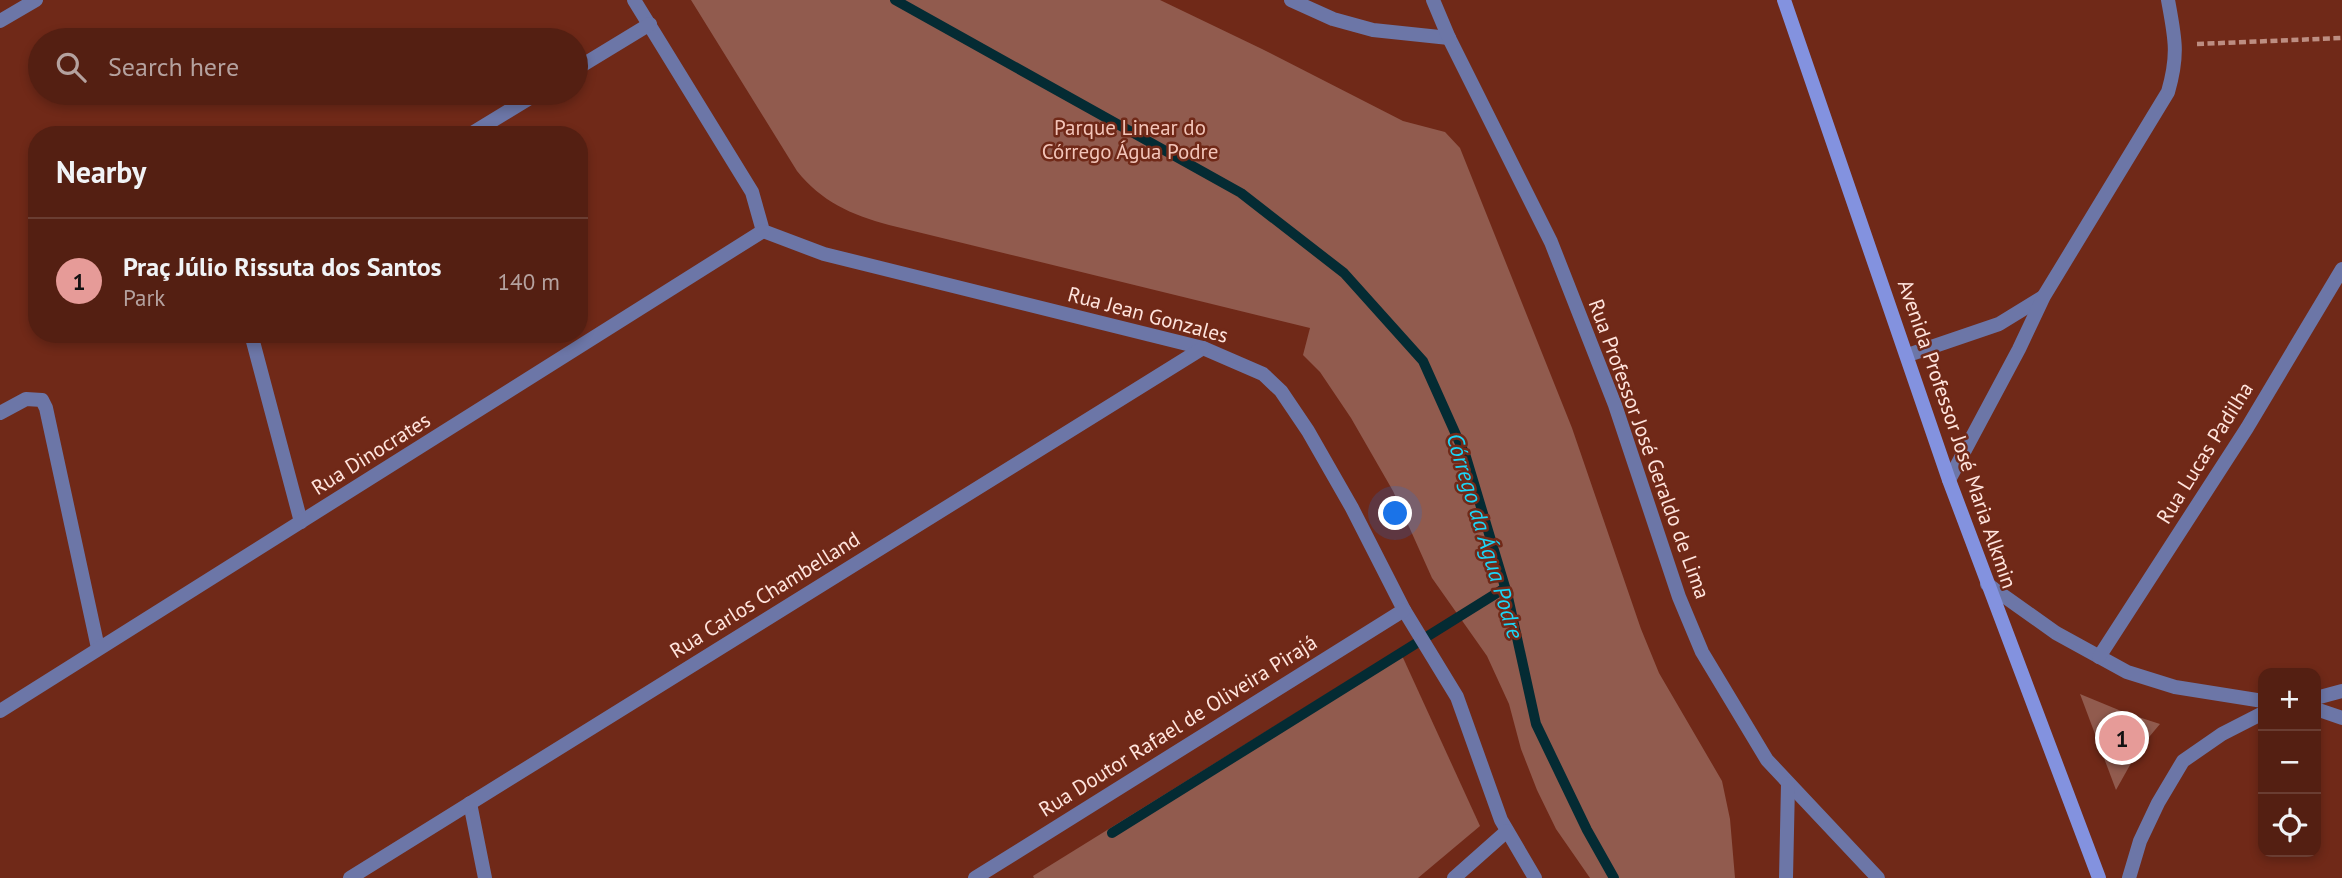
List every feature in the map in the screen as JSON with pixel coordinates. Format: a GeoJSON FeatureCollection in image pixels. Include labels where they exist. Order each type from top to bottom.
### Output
{"type":"FeatureCollection","features":[{"type":"Feature","properties":{"kind":"street"},"geometry":{"type":"LineString","coordinates":[[0,21],[36,0]]}},
{"type":"Feature","properties":{"kind":"street"},"geometry":{"type":"LineString","coordinates":[[634,0],[752,192],[763,231]]}},
{"type":"Feature","properties":{"kind":"street"},"geometry":{"type":"LineString","coordinates":[[1291,0],[1333,19],[1373,30],[1449,38]]}},
{"type":"Feature","properties":{"kind":"street","name":"Rua Professor José Geraldo de Lima"},"geometry":{"type":"LineString","coordinates":[[1433,0],[1449,38],[1551,243],[1615,405],[1679,597],[1702,652],[1767,760],[1878,878]]}},
{"type":"Feature","properties":{"kind":"street","name":"Avenida Professor José Maria Alkmin"},"geometry":{"type":"LineString","coordinates":[[1784,0],[1949,480],[2099,878]]}},
{"type":"Feature","properties":{"kind":"street"},"geometry":{"type":"LineString","coordinates":[[1949,480],[2019,349],[2044,296],[2168,92],[2176,66],[2176,45],[2168,0]]}},
{"type":"Feature","properties":{"kind":"street"},"geometry":{"type":"LineString","coordinates":[[588,62],[650,24]]}},
{"type":"Feature","properties":{"kind":"street"},"geometry":{"type":"LineString","coordinates":[[484,126],[518,105]]}},
{"type":"Feature","properties":{"kind":"street","name":"Rua Jean Gonzales"},"geometry":{"type":"LineString","coordinates":[[763,231],[824,254],[1203,348],[1263,374],[1281,391],[1308,431],[1352,508],[1404,610],[1457,697],[1501,820],[1535,878]]}},
{"type":"Feature","properties":{"kind":"street","name":"Rua Dinocrates"},"geometry":{"type":"LineString","coordinates":[[588,341],[763,231]]}},
{"type":"Feature","properties":{"kind":"street","name":"Rua Lucas Padilha"},"geometry":{"type":"LineString","coordinates":[[2099,657],[2248,428],[2342,270]]}},
{"type":"Feature","properties":{"kind":"street"},"geometry":{"type":"LineString","coordinates":[[1908,355],[1999,324],[2044,296]]}},
{"type":"Feature","properties":{"kind":"street"},"geometry":{"type":"LineString","coordinates":[[253,343],[301,522]]}},
{"type":"Feature","properties":{"kind":"street","name":"Rua Dinocrates"},"geometry":{"type":"LineString","coordinates":[[0,710],[585,343]]}},
{"type":"Feature","properties":{"kind":"street","name":"Rua Carlos Chambelland"},"geometry":{"type":"LineString","coordinates":[[350,878],[1203,348]]}},
{"type":"Feature","properties":{"kind":"street"},"geometry":{"type":"LineString","coordinates":[[0,413],[26,399],[42,400],[46,408],[98,648]]}},
{"type":"Feature","properties":{"kind":"street"},"geometry":{"type":"LineString","coordinates":[[1987,584],[2056,633],[2127,672],[2175,687],[2258,700]]}},
{"type":"Feature","properties":{"kind":"street","name":"Rua Doutor Rafael de Oliveira Pirajá"},"geometry":{"type":"LineString","coordinates":[[975,878],[1404,610]]}},
{"type":"Feature","properties":{"kind":"street"},"geometry":{"type":"LineString","coordinates":[[2321,697],[2342,691]]}},
{"type":"Feature","properties":{"kind":"street"},"geometry":{"type":"LineString","coordinates":[[2321,711],[2342,718]]}},
{"type":"Feature","properties":{"kind":"street"},"geometry":{"type":"LineString","coordinates":[[2129,878],[2140,841],[2158,803],[2183,761],[2222,734],[2258,716]]}},
{"type":"Feature","properties":{"kind":"street"},"geometry":{"type":"LineString","coordinates":[[1786,878],[1788,784]]}},
{"type":"Feature","properties":{"kind":"street"},"geometry":{"type":"LineString","coordinates":[[470,803],[485,878]]}},
{"type":"Feature","properties":{"kind":"street"},"geometry":{"type":"LineString","coordinates":[[1454,878],[1507,831]]}},
{"type":"Feature","properties":{"kind":"path"},"geometry":{"type":"LineString","coordinates":[[2176,45],[2342,38]]}},
{"type":"Feature","properties":{"kind":"green space","name":"Parque Linear do Córrego Água Podre"},"geometry":{"type":"Polygon","coordinates":[[[691,0],[1160,0],[1403,121],[1445,132],[1460,148],[1572,428],[1641,629],[1659,673],[1722,781],[1730,819],[1735,878],[1590,878],[1556,829],[1537,790],[1521,749],[1509,704],[1487,656],[1432,578],[1393,491],[1351,418],[1320,372],[1303,355],[1310,328],[889,225],[862,217],[838,205],[816,191],[797,171],[691,0]]]}},
{"type":"Feature","properties":{"kind":"green space"},"geometry":{"type":"Polygon","coordinates":[[[1399,649],[1480,826],[1418,878],[1034,878],[1033,876],[1399,649]]]}},
{"type":"Feature","properties":{"kind":"green space"},"geometry":{"type":"Polygon","coordinates":[[[2080,694],[2160,724],[2139,749],[2116,790],[2080,694]]]}},
{"type":"Feature","properties":{"kind":"waterway","name":"Córrego da Água Podre"},"geometry":{"type":"LineString","coordinates":[[895,0],[1241,193],[1344,273],[1423,361],[1466,457],[1508,597],[1536,724],[1587,830],[1614,878]]}},
{"type":"Feature","properties":{"kind":"waterway"},"geometry":{"type":"LineString","coordinates":[[1112,833],[1505,588]]}},
{"type":"Feature","properties":{"kind":"place","name":"Praç Júlio Rissuta dos Santos"},"geometry":{"type":"Point","coordinates":[2122,738]}}]}
